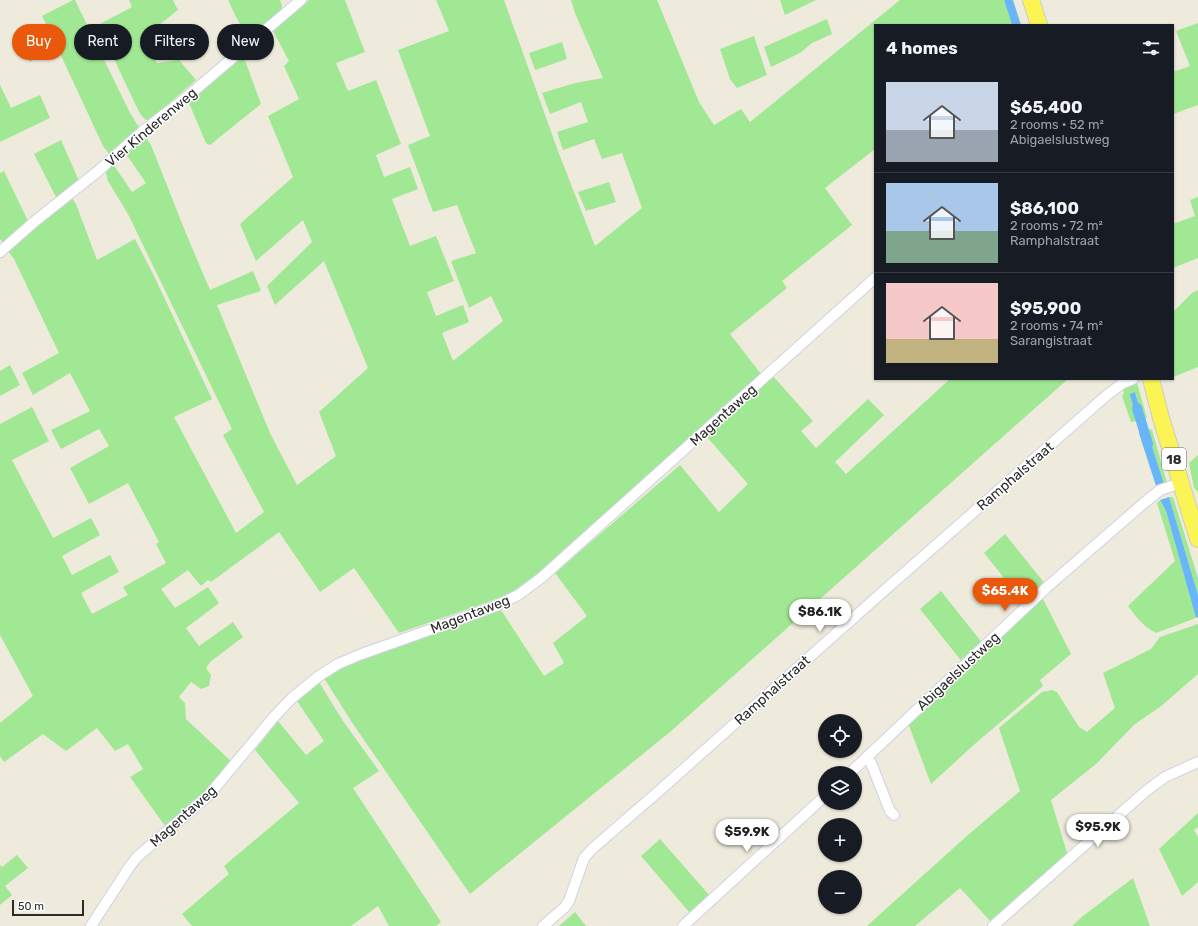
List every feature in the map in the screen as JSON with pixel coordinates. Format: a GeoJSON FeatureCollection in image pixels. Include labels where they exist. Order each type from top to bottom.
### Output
{"type":"FeatureCollection","features":[{"type":"Feature","properties":{"kind":"main road"},"geometry":{"type":"LineString","coordinates":[[1031,0],[1039,24]]}},
{"type":"Feature","properties":{"kind":"main road","name":"18"},"geometry":{"type":"LineString","coordinates":[[1151,380],[1198,539]]}},
{"type":"Feature","properties":{"kind":"street","name":"Vier Kinderenweg"},"geometry":{"type":"LineString","coordinates":[[0,252],[301,0]]}},
{"type":"Feature","properties":{"kind":"street","name":"Magentaweg"},"geometry":{"type":"LineString","coordinates":[[91,926],[137,857],[209,796],[273,718],[292,698],[319,676],[345,661],[477,614],[505,602],[524,591],[541,578],[874,279]]}},
{"type":"Feature","properties":{"kind":"street","name":"Ramphalstraat"},"geometry":{"type":"LineString","coordinates":[[543,926],[564,908],[569,901],[584,858],[592,849],[1107,395],[1123,383],[1130,380]]}},
{"type":"Feature","properties":{"kind":"street","name":"Abigaelslustweg"},"geometry":{"type":"LineString","coordinates":[[857,766],[1046,588],[1144,502],[1160,490],[1181,483]]}},
{"type":"Feature","properties":{"kind":"street"},"geometry":{"type":"LineString","coordinates":[[866,758],[871,764],[890,811],[894,815]]}},
{"type":"Feature","properties":{"kind":"street"},"geometry":{"type":"LineString","coordinates":[[993,926],[1146,791],[1165,777],[1198,762]]}},
{"type":"Feature","properties":{"kind":"street"},"geometry":{"type":"LineString","coordinates":[[683,926],[818,802]]}},
{"type":"Feature","properties":{"kind":"green space"},"geometry":{"type":"Polygon","coordinates":[[[75,0],[87,24],[74,24],[74,60],[104,60],[138,126],[139,131],[110,155],[103,146],[63,60],[66,60],[66,24],[46,24],[42,16],[75,0]]]}},
{"type":"Feature","properties":{"kind":"green space"},"geometry":{"type":"Polygon","coordinates":[[[129,0],[173,0],[178,10],[160,24],[140,24],[140,60],[155,60],[157,63],[179,60],[196,80],[149,121],[141,115],[138,110],[114,60],[132,60],[132,24],[100,24],[132,7],[129,0]]]}},
{"type":"Feature","properties":{"kind":"green space"},"geometry":{"type":"Polygon","coordinates":[[[228,0],[280,0],[282,6],[281,11],[265,24],[240,24],[228,0]]]}},
{"type":"Feature","properties":{"kind":"green space"},"geometry":{"type":"Polygon","coordinates":[[[309,0],[345,0],[365,52],[336,63],[348,91],[376,80],[401,144],[376,155],[384,177],[410,167],[418,189],[392,199],[410,246],[436,236],[454,281],[427,292],[436,316],[463,305],[469,322],[442,333],[453,361],[503,321],[491,296],[469,308],[451,261],[476,253],[457,205],[433,212],[408,145],[430,136],[398,50],[449,31],[436,0],[504,0],[558,151],[595,246],[642,208],[622,153],[602,159],[594,139],[563,150],[557,132],[588,122],[581,102],[550,114],[542,93],[575,83],[603,78],[575,13],[571,0],[657,0],[699,102],[714,125],[741,109],[750,122],[900,0],[1004,0],[1012,24],[874,24],[874,150],[825,188],[852,225],[782,281],[787,288],[730,334],[761,374],[538,574],[516,590],[491,601],[399,633],[354,568],[320,592],[279,532],[211,582],[208,580],[201,586],[188,570],[161,589],[175,608],[208,587],[219,603],[186,628],[199,646],[233,622],[243,637],[210,662],[206,668],[211,675],[209,686],[201,689],[191,682],[179,697],[185,703],[186,719],[232,762],[203,795],[165,826],[130,777],[143,769],[128,744],[115,751],[97,728],[66,751],[43,734],[4,762],[0,756],[0,723],[33,696],[0,635],[0,424],[32,407],[49,441],[12,460],[53,538],[91,518],[100,535],[62,556],[72,575],[110,555],[119,572],[81,593],[92,614],[128,595],[123,587],[166,563],[156,544],[159,542],[128,483],[89,504],[70,468],[109,446],[99,429],[61,449],[51,430],[90,411],[70,373],[33,395],[22,373],[59,353],[14,259],[8,251],[72,198],[76,204],[97,260],[135,239],[212,399],[174,417],[236,533],[264,512],[223,435],[232,429],[129,216],[108,181],[106,173],[107,169],[113,164],[132,192],[146,183],[126,154],[146,138],[151,145],[210,290],[253,271],[261,291],[217,305],[270,433],[297,485],[336,456],[319,412],[368,368],[324,261],[275,305],[267,286],[312,242],[303,220],[256,261],[240,224],[293,177],[268,116],[299,99],[284,66],[289,61],[274,30],[309,0]]]}},
{"type":"Feature","properties":{"kind":"green space"},"geometry":{"type":"Polygon","coordinates":[[[780,0],[816,0],[785,15],[780,0]]]}},
{"type":"Feature","properties":{"kind":"green space"},"geometry":{"type":"Polygon","coordinates":[[[827,19],[832,34],[812,43],[800,53],[771,67],[764,47],[827,19]]]}},
{"type":"Feature","properties":{"kind":"green space"},"geometry":{"type":"Polygon","coordinates":[[[1198,23],[1198,105],[1174,114],[1174,72],[1190,66],[1176,31],[1198,23]]]}},
{"type":"Feature","properties":{"kind":"green space"},"geometry":{"type":"Polygon","coordinates":[[[754,36],[767,75],[737,88],[730,79],[720,49],[754,36]]]}},
{"type":"Feature","properties":{"kind":"green space"},"geometry":{"type":"Polygon","coordinates":[[[562,42],[567,59],[535,70],[529,53],[562,42]]]}},
{"type":"Feature","properties":{"kind":"green space"},"geometry":{"type":"Polygon","coordinates":[[[237,60],[245,60],[261,104],[210,145],[205,141],[189,103],[190,100],[237,60]]]}},
{"type":"Feature","properties":{"kind":"green space"},"geometry":{"type":"Polygon","coordinates":[[[0,85],[11,108],[40,95],[50,118],[0,142],[0,85]]]}},
{"type":"Feature","properties":{"kind":"green space"},"geometry":{"type":"Polygon","coordinates":[[[61,140],[79,181],[57,199],[34,154],[61,140]]]}},
{"type":"Feature","properties":{"kind":"green space"},"geometry":{"type":"Polygon","coordinates":[[[4,171],[27,219],[27,223],[3,243],[0,239],[0,173],[4,171]]]}},
{"type":"Feature","properties":{"kind":"green space"},"geometry":{"type":"Polygon","coordinates":[[[609,182],[616,202],[586,211],[578,192],[609,182]]]}},
{"type":"Feature","properties":{"kind":"green space"},"geometry":{"type":"Polygon","coordinates":[[[1198,197],[1198,258],[1174,268],[1174,224],[1195,216],[1190,200],[1198,197]]]}},
{"type":"Feature","properties":{"kind":"green space"},"geometry":{"type":"Polygon","coordinates":[[[1198,290],[1198,367],[1174,377],[1174,311],[1192,293],[1198,290]]]}},
{"type":"Feature","properties":{"kind":"green space"},"geometry":{"type":"Polygon","coordinates":[[[10,365],[20,385],[0,396],[0,371],[10,365]]]}},
{"type":"Feature","properties":{"kind":"green space"},"geometry":{"type":"Polygon","coordinates":[[[773,376],[813,421],[801,431],[816,448],[868,399],[884,415],[835,462],[846,474],[949,380],[1067,380],[670,732],[470,894],[351,721],[324,678],[346,666],[501,610],[544,676],[564,663],[553,643],[587,616],[555,573],[680,465],[719,512],[748,484],[707,437],[773,376]]]}},
{"type":"Feature","properties":{"kind":"green space"},"geometry":{"type":"Polygon","coordinates":[[[1137,383],[1147,418],[1143,419],[1135,392],[1130,396],[1138,421],[1131,422],[1122,396],[1124,393],[1122,388],[1137,383]]]}},
{"type":"Feature","properties":{"kind":"green space"},"geometry":{"type":"Polygon","coordinates":[[[1147,430],[1152,430],[1167,483],[1164,484],[1147,430]]]}},
{"type":"Feature","properties":{"kind":"green space"},"geometry":{"type":"Polygon","coordinates":[[[1198,455],[1198,492],[1194,488],[1189,463],[1198,455]]]}},
{"type":"Feature","properties":{"kind":"green space"},"geometry":{"type":"Polygon","coordinates":[[[1169,497],[1173,497],[1198,578],[1198,595],[1169,497]]]}},
{"type":"Feature","properties":{"kind":"green space"},"geometry":{"type":"Polygon","coordinates":[[[1160,500],[1166,511],[1196,618],[1156,633],[1140,621],[1128,606],[1175,561],[1157,503],[1160,500]]]}},
{"type":"Feature","properties":{"kind":"green space"},"geometry":{"type":"Polygon","coordinates":[[[1005,534],[1046,585],[1025,604],[984,553],[1005,534]]]}},
{"type":"Feature","properties":{"kind":"green space"},"geometry":{"type":"Polygon","coordinates":[[[941,591],[983,644],[963,663],[920,609],[941,591]]]}},
{"type":"Feature","properties":{"kind":"green space"},"geometry":{"type":"Polygon","coordinates":[[[1042,597],[1071,654],[1040,680],[1043,686],[977,742],[931,784],[908,723],[1042,597]]]}},
{"type":"Feature","properties":{"kind":"green space"},"geometry":{"type":"Polygon","coordinates":[[[1198,624],[1198,674],[1160,707],[1135,724],[1096,764],[1051,800],[1068,856],[992,923],[960,888],[915,926],[867,926],[969,834],[1020,791],[999,728],[1042,692],[1052,690],[1057,692],[1079,727],[1087,732],[1115,708],[1103,673],[1151,649],[1160,637],[1198,624]]]}},
{"type":"Feature","properties":{"kind":"green space"},"geometry":{"type":"Polygon","coordinates":[[[319,682],[343,721],[379,771],[353,788],[441,922],[436,926],[389,926],[378,906],[351,926],[192,926],[182,914],[229,874],[224,866],[299,803],[255,750],[278,721],[306,755],[324,741],[297,701],[319,682]]]}},
{"type":"Feature","properties":{"kind":"green space"},"geometry":{"type":"Polygon","coordinates":[[[1198,813],[1198,827],[1194,830],[1198,837],[1198,882],[1182,896],[1159,849],[1198,813]]]}},
{"type":"Feature","properties":{"kind":"green space"},"geometry":{"type":"Polygon","coordinates":[[[660,839],[710,896],[690,913],[641,856],[660,839]]]}},
{"type":"Feature","properties":{"kind":"green space"},"geometry":{"type":"Polygon","coordinates":[[[17,855],[28,868],[5,886],[12,895],[0,905],[0,865],[2,867],[17,855]]]}},
{"type":"Feature","properties":{"kind":"green space"},"geometry":{"type":"Polygon","coordinates":[[[1133,878],[1150,926],[1072,926],[1083,916],[1133,878]]]}},
{"type":"Feature","properties":{"kind":"green space"},"geometry":{"type":"Polygon","coordinates":[[[575,912],[586,926],[559,926],[575,912]]]}},
{"type":"Feature","properties":{"kind":"water"},"geometry":{"type":"Polygon","coordinates":[[[1004,0],[1013,0],[1021,24],[1012,24],[1004,0]]]}},
{"type":"Feature","properties":{"kind":"water"},"geometry":{"type":"Polygon","coordinates":[[[1135,392],[1143,419],[1138,421],[1130,396],[1130,394],[1135,392]]]}},
{"type":"Feature","properties":{"kind":"water"},"geometry":{"type":"Polygon","coordinates":[[[1147,430],[1164,484],[1156,486],[1139,433],[1147,430]]]}},
{"type":"Feature","properties":{"kind":"water"},"geometry":{"type":"Polygon","coordinates":[[[1169,497],[1198,595],[1198,617],[1196,618],[1166,511],[1160,500],[1169,497]]]}},
{"type":"Feature","properties":{"kind":"waterway"},"geometry":{"type":"LineString","coordinates":[[1137,408],[1148,444]]}}]}
